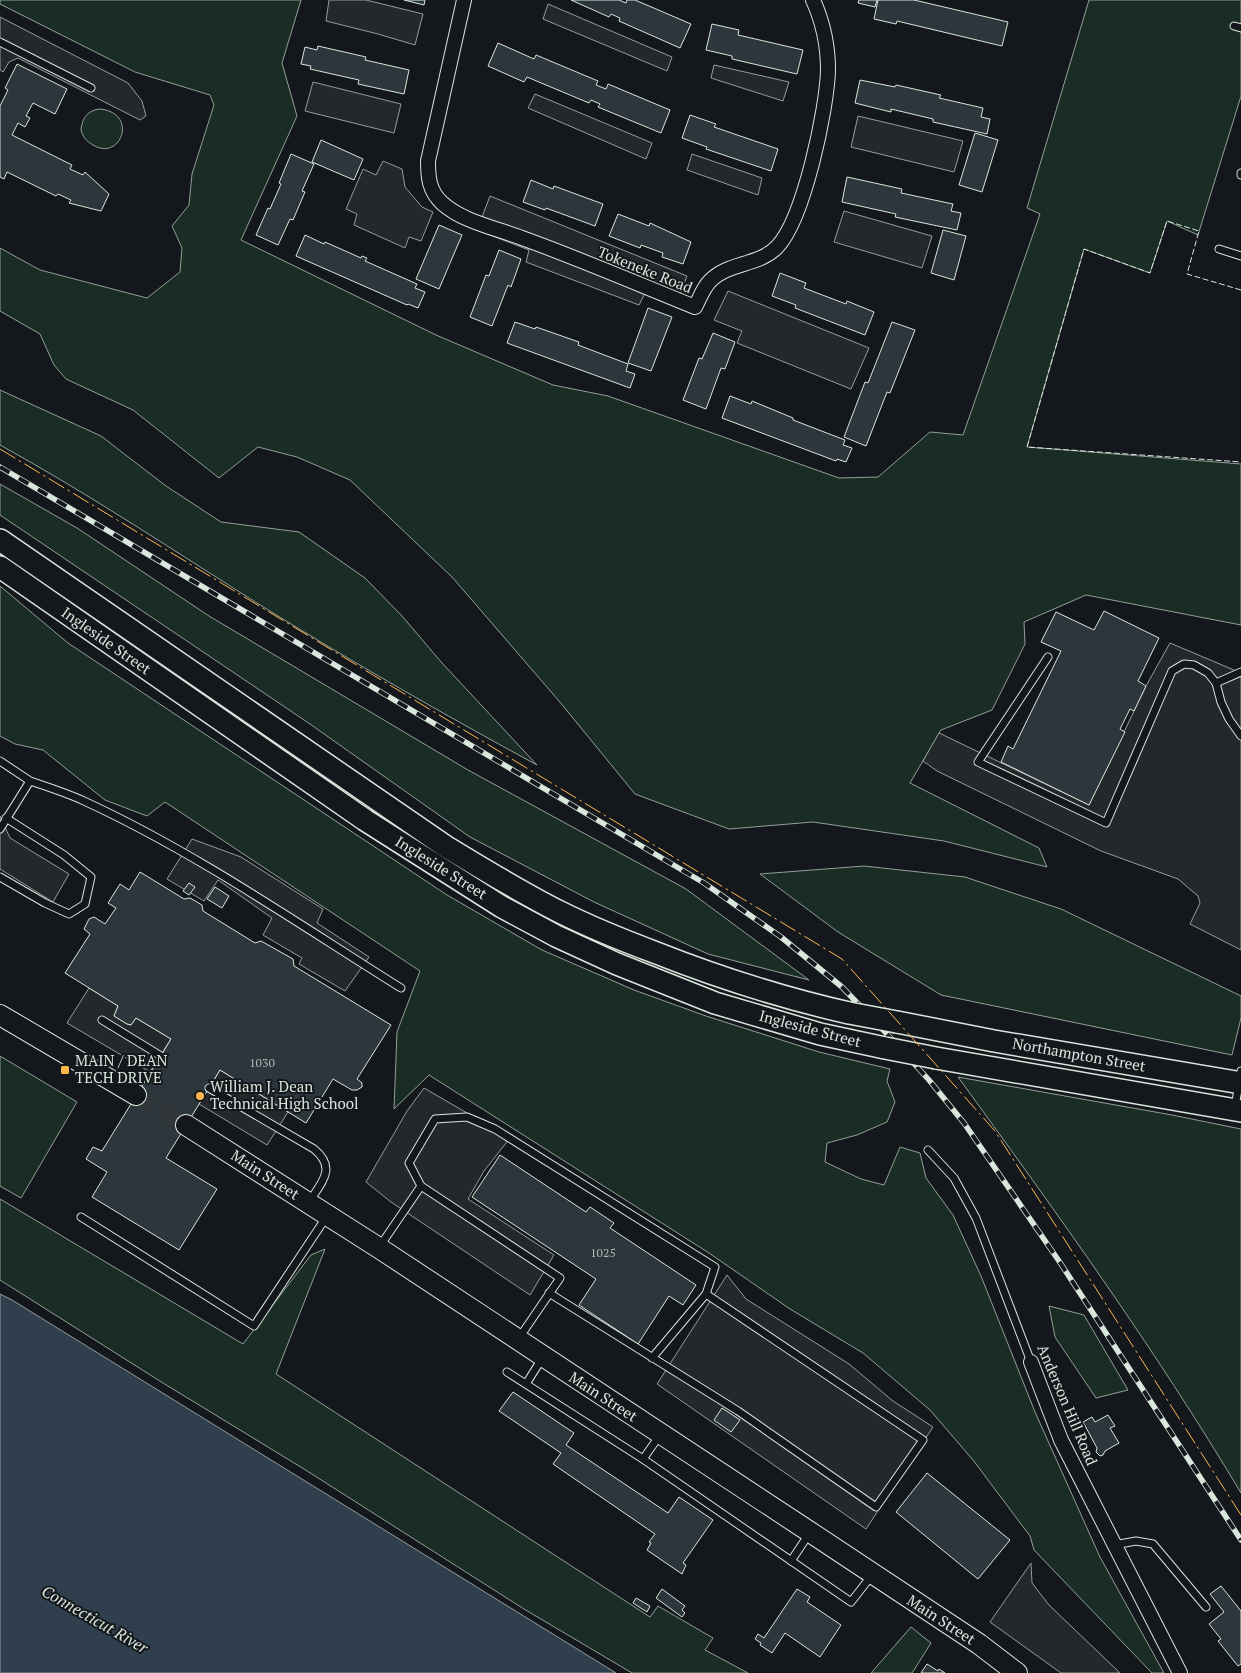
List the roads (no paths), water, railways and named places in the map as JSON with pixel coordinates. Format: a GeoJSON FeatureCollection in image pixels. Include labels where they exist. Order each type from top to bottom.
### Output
{"type":"FeatureCollection","features":[{"type":"Feature","properties":{"kind":"main road","name":"Ingleside Street"},"geometry":{"type":"LineString","coordinates":[[0,540],[445,846],[506,883],[621,940],[689,966],[807,1003],[907,1025]]}},
{"type":"Feature","properties":{"kind":"main road","name":"Ingleside Street"},"geometry":{"type":"LineString","coordinates":[[0,567],[365,820],[450,875],[556,936],[617,964],[715,1003],[820,1034],[936,1058]]}},
{"type":"Feature","properties":{"kind":"main road"},"geometry":{"type":"LineString","coordinates":[[0,1015],[136,1095]]}},
{"type":"Feature","properties":{"kind":"main road","name":"Northampton Street"},"geometry":{"type":"LineString","coordinates":[[907,1025],[1240,1079]]}},
{"type":"Feature","properties":{"kind":"main road","name":"Northampton Street"},"geometry":{"type":"LineString","coordinates":[[936,1058],[1238,1110]]}},
{"type":"Feature","properties":{"kind":"main road","name":"Main Street"},"geometry":{"type":"LineString","coordinates":[[186,1126],[379,1248],[810,1532],[978,1644],[1017,1673]]}},
{"type":"Feature","properties":{"kind":"street","name":"Tokeneke Road"},"geometry":{"type":"LineString","coordinates":[[464,0],[428,161],[429,184],[436,197],[449,209],[468,218],[521,237],[696,307],[709,282],[717,274],[753,261],[776,248],[787,233],[798,207],[817,140],[827,78],[825,38],[822,23],[813,0]]}},
{"type":"Feature","properties":{"kind":"street","name":"Anderson Hill Road"},"geometry":{"type":"LineString","coordinates":[[1031,1362],[1061,1440],[1180,1673]]}},
{"type":"Feature","properties":{"kind":"lane"},"geometry":{"type":"LineString","coordinates":[[0,42],[91,88]]}},
{"type":"Feature","properties":{"kind":"lane"},"geometry":{"type":"LineString","coordinates":[[1220,249],[1241,256]]}},
{"type":"Feature","properties":{"kind":"lane"},"geometry":{"type":"LineString","coordinates":[[1048,657],[978,762],[1106,823],[1172,671],[1184,664],[1194,665],[1208,673],[1216,683],[1229,719],[1241,736]]}},
{"type":"Feature","properties":{"kind":"lane"},"geometry":{"type":"LineString","coordinates":[[1216,683],[1241,672]]}},
{"type":"Feature","properties":{"kind":"lane"},"geometry":{"type":"LineString","coordinates":[[0,761],[30,781],[82,800],[194,858],[401,988]]}},
{"type":"Feature","properties":{"kind":"lane"},"geometry":{"type":"LineString","coordinates":[[0,829],[30,781]]}},
{"type":"Feature","properties":{"kind":"lane"},"geometry":{"type":"LineString","coordinates":[[0,877],[45,903],[70,914],[85,904],[91,877],[64,856],[6,818]]}},
{"type":"Feature","properties":{"kind":"lane"},"geometry":{"type":"LineString","coordinates":[[102,1020],[161,1056]]}},
{"type":"Feature","properties":{"kind":"lane"},"geometry":{"type":"LineString","coordinates":[[1238,1110],[1240,1079]]}},
{"type":"Feature","properties":{"kind":"lane"},"geometry":{"type":"LineString","coordinates":[[209,1088],[314,1148],[323,1156],[326,1163],[326,1171],[322,1182],[309,1203]]}},
{"type":"Feature","properties":{"kind":"lane"},"geometry":{"type":"LineString","coordinates":[[518,1340],[560,1278],[421,1186],[409,1163],[435,1119],[467,1117],[494,1129],[715,1267],[706,1294],[652,1358]]}},
{"type":"Feature","properties":{"kind":"lane","name":"Anderson Hill Road"},"geometry":{"type":"LineString","coordinates":[[928,1150],[954,1178],[976,1218],[1031,1362]]}},
{"type":"Feature","properties":{"kind":"lane"},"geometry":{"type":"LineString","coordinates":[[379,1248],[421,1186]]}},
{"type":"Feature","properties":{"kind":"lane"},"geometry":{"type":"LineString","coordinates":[[81,1217],[254,1326],[328,1215]]}},
{"type":"Feature","properties":{"kind":"lane"},"geometry":{"type":"LineString","coordinates":[[550,1294],[738,1411],[876,1507],[924,1440],[706,1294]]}},
{"type":"Feature","properties":{"kind":"lane"},"geometry":{"type":"LineString","coordinates":[[526,1384],[543,1357]]}},
{"type":"Feature","properties":{"kind":"lane"},"geometry":{"type":"LineString","coordinates":[[507,1372],[643,1459],[851,1602],[872,1574]]}},
{"type":"Feature","properties":{"kind":"lane"},"geometry":{"type":"LineString","coordinates":[[643,1459],[660,1434]]}},
{"type":"Feature","properties":{"kind":"lane"},"geometry":{"type":"LineString","coordinates":[[791,1561],[810,1532]]}},
{"type":"Feature","properties":{"kind":"lane"},"geometry":{"type":"LineString","coordinates":[[1114,1546],[1136,1541],[1154,1544],[1206,1607]]}},
{"type":"Feature","properties":{"kind":"water","name":"Connecticut River"},"geometry":{"type":"Polygon","coordinates":[[[0,1294],[12,1300],[616,1673],[0,1673],[0,1294]]]}},
{"type":"Feature","properties":{"kind":"tunnel"},"geometry":{"type":"LineString","coordinates":[[136,1095],[186,1125]]}},
{"type":"Feature","properties":{"kind":"railway"},"geometry":{"type":"LineString","coordinates":[[0,467],[704,883],[781,937],[842,987],[929,1080],[964,1123],[1059,1261],[1241,1540]]}},
{"type":"Feature","properties":{"kind":"place","name":"MAIN / DEAN TECH DRIVE"},"geometry":{"type":"Point","coordinates":[65,1070]}},
{"type":"Feature","properties":{"kind":"place","name":"William J. Dean Technical High School"},"geometry":{"type":"Point","coordinates":[200,1096]}}]}
